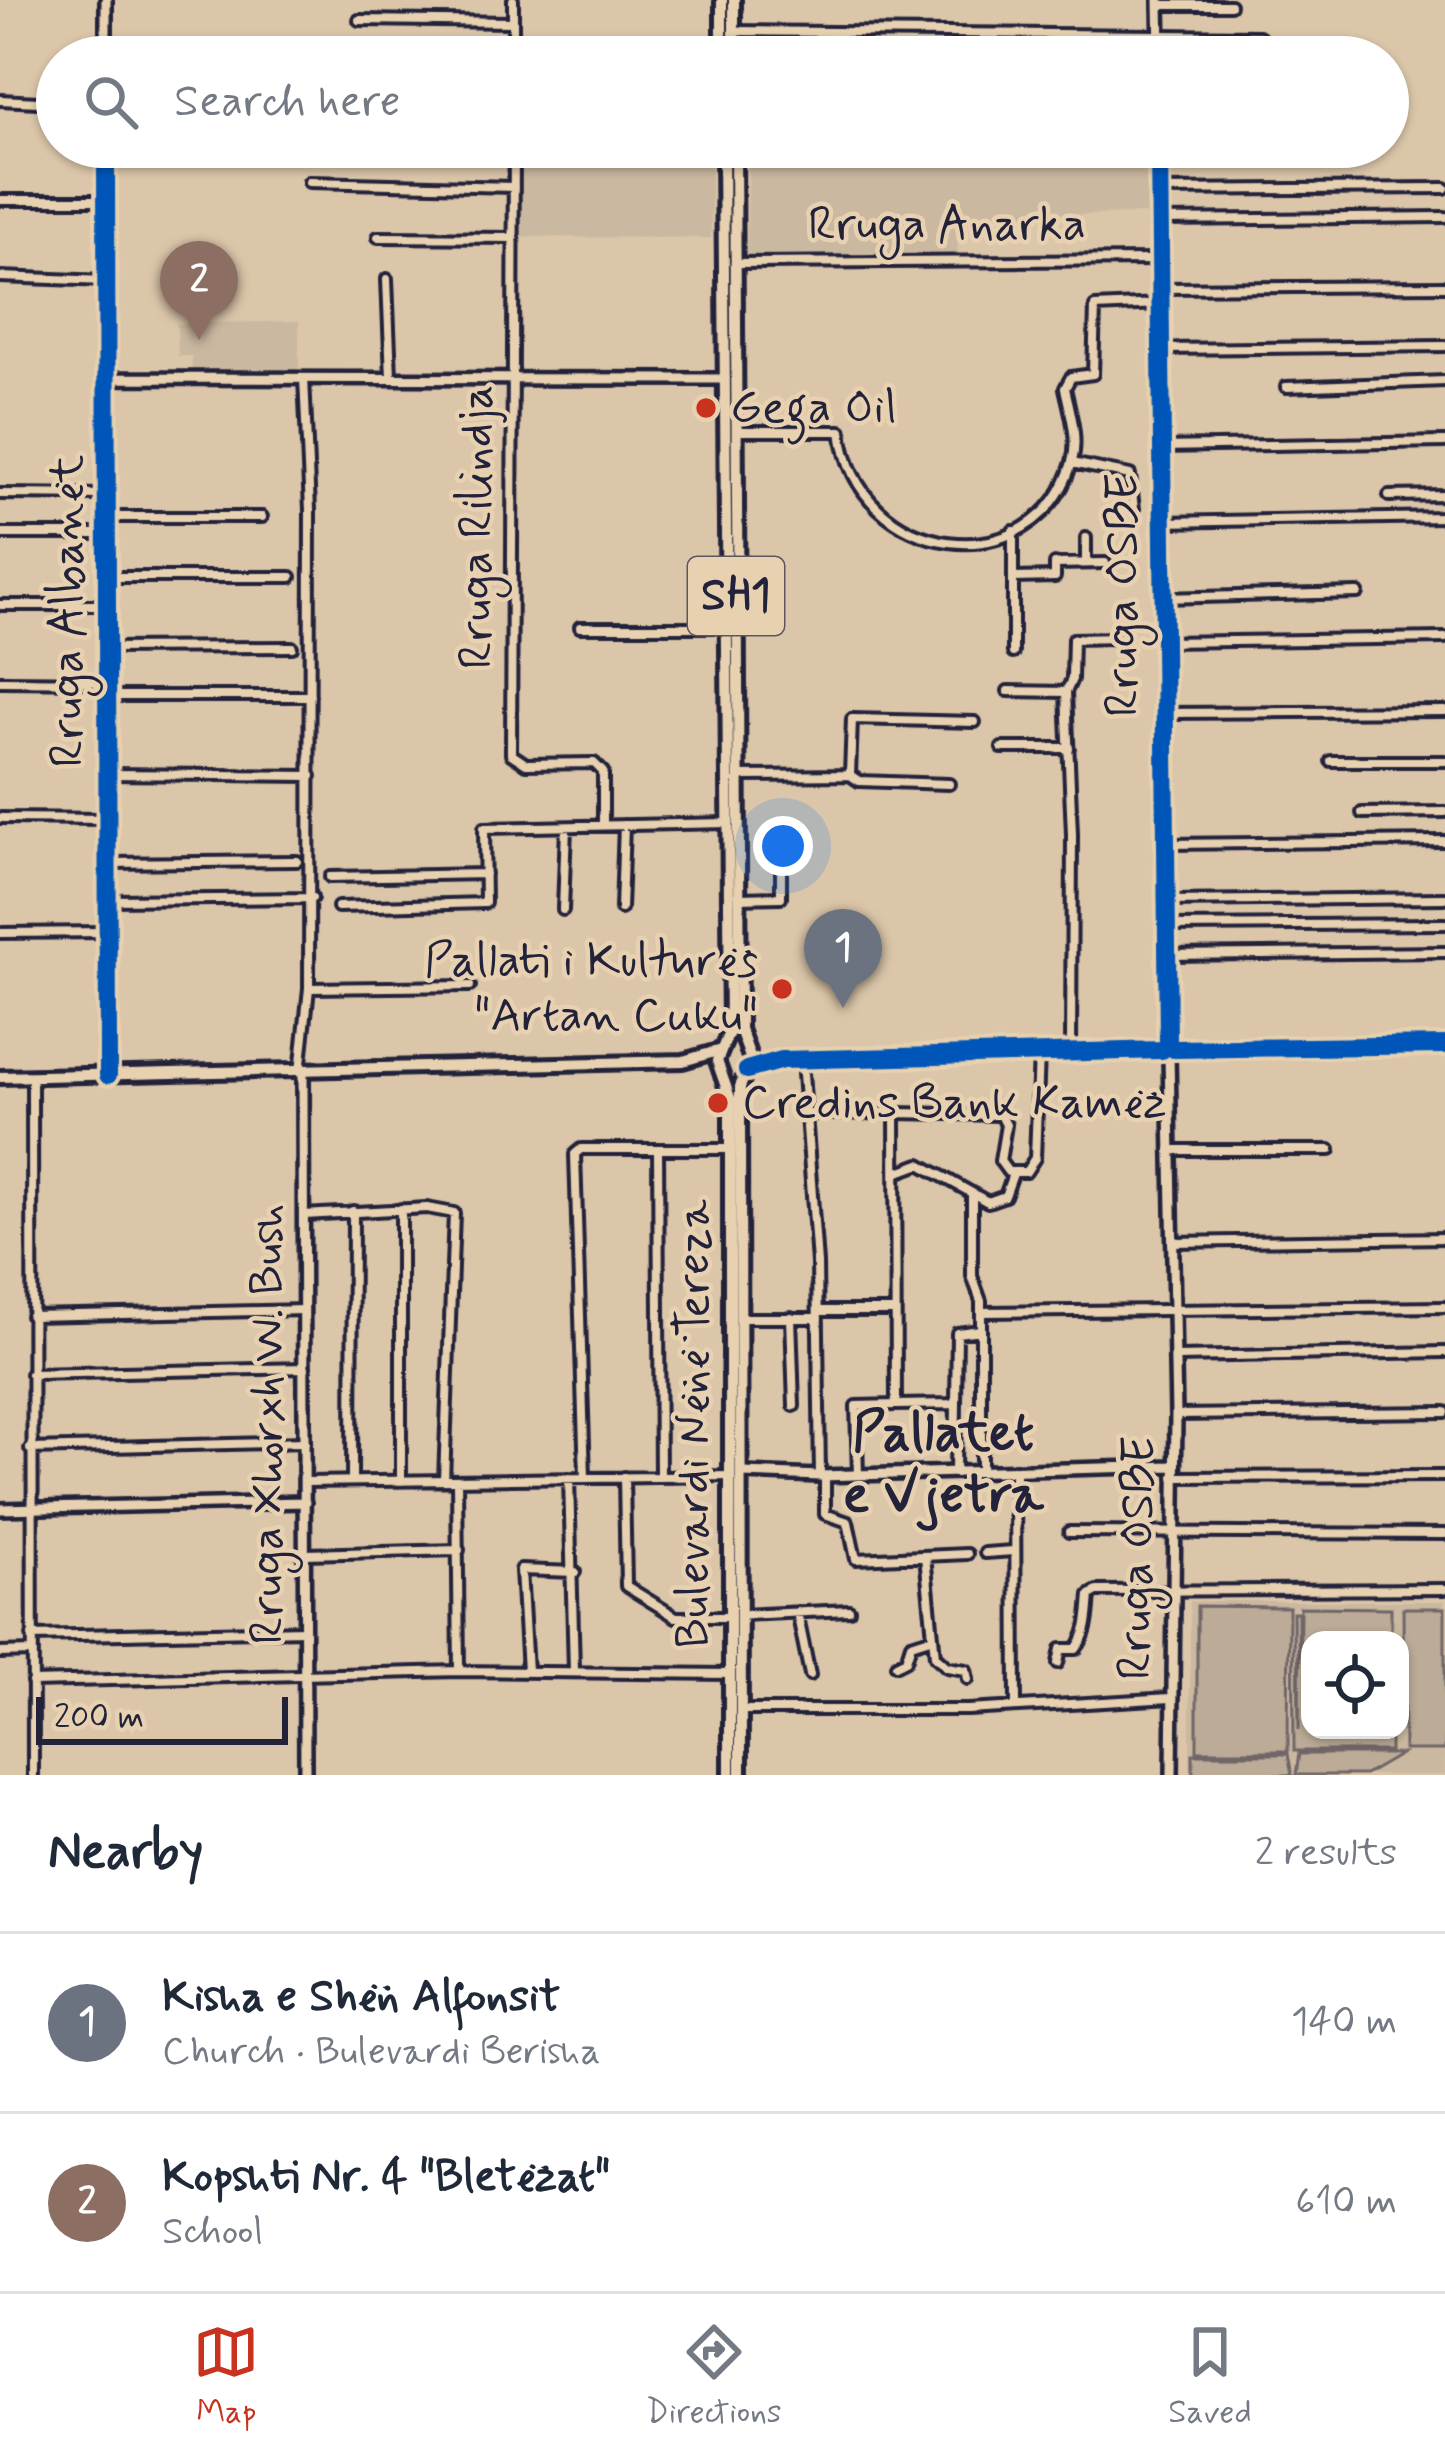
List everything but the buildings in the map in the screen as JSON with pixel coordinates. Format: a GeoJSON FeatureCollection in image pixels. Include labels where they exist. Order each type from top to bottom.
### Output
{"type":"FeatureCollection","features":[{"type":"Feature","properties":{"kind":"main road"},"geometry":{"type":"LineString","coordinates":[[722,0],[722,36]]}},
{"type":"Feature","properties":{"kind":"main road"},"geometry":{"type":"LineString","coordinates":[[734,0],[734,36]]}},
{"type":"Feature","properties":{"kind":"main road","name":"Bulevardi Nënë Tereza"},"geometry":{"type":"LineString","coordinates":[[723,168],[726,627],[746,1049],[736,1474]]}},
{"type":"Feature","properties":{"kind":"main road","name":"Bulevardi Nënë Tereza"},"geometry":{"type":"LineString","coordinates":[[734,168],[738,776],[722,1071],[730,1149],[741,1775]]}},
{"type":"Feature","properties":{"kind":"main road"},"geometry":{"type":"LineString","coordinates":[[683,1061],[724,1047],[802,1060],[1445,1045]]}},
{"type":"Feature","properties":{"kind":"main road"},"geometry":{"type":"LineString","coordinates":[[0,1077],[683,1061],[745,1072],[782,1060]]}},
{"type":"Feature","properties":{"kind":"main road","name":"Bulevardi Nënë Tereza"},"geometry":{"type":"LineString","coordinates":[[730,1775],[730,1674],[736,1616]]}},
{"type":"Feature","properties":{"kind":"street"},"geometry":{"type":"LineString","coordinates":[[106,0],[106,36]]}},
{"type":"Feature","properties":{"kind":"street"},"geometry":{"type":"LineString","coordinates":[[513,0],[513,36]]}},
{"type":"Feature","properties":{"kind":"street"},"geometry":{"type":"LineString","coordinates":[[1160,36],[1160,3],[1230,5]]}},
{"type":"Feature","properties":{"kind":"street"},"geometry":{"type":"LineString","coordinates":[[358,20],[513,22]]}},
{"type":"Feature","properties":{"kind":"street"},"geometry":{"type":"LineString","coordinates":[[734,31],[1258,36]]}},
{"type":"Feature","properties":{"kind":"street"},"geometry":{"type":"LineString","coordinates":[[0,100],[36,102]]}},
{"type":"Feature","properties":{"kind":"street","name":"Rruga Albanët"},"geometry":{"type":"LineString","coordinates":[[106,168],[108,1075]]}},
{"type":"Feature","properties":{"kind":"street","name":"Rruga Rilindja"},"geometry":{"type":"LineString","coordinates":[[514,168],[511,754],[526,764],[594,763],[603,772],[603,825]]}},
{"type":"Feature","properties":{"kind":"street","name":"Rruga OSBE"},"geometry":{"type":"LineString","coordinates":[[1159,168],[1163,844],[1171,1307],[1176,1357],[1172,1775]]}},
{"type":"Feature","properties":{"kind":"street"},"geometry":{"type":"LineString","coordinates":[[309,182],[514,187]]}},
{"type":"Feature","properties":{"kind":"street"},"geometry":{"type":"LineString","coordinates":[[1159,190],[1445,188]]}},
{"type":"Feature","properties":{"kind":"street"},"geometry":{"type":"LineString","coordinates":[[0,200],[106,200]]}},
{"type":"Feature","properties":{"kind":"street"},"geometry":{"type":"LineString","coordinates":[[1160,220],[1445,218]]}},
{"type":"Feature","properties":{"kind":"street"},"geometry":{"type":"LineString","coordinates":[[378,237],[514,238]]}},
{"type":"Feature","properties":{"kind":"street","name":"Rruga Anarka"},"geometry":{"type":"LineString","coordinates":[[735,263],[1160,260]]}},
{"type":"Feature","properties":{"kind":"street"},"geometry":{"type":"LineString","coordinates":[[0,277],[106,281]]}},
{"type":"Feature","properties":{"kind":"street"},"geometry":{"type":"LineString","coordinates":[[388,279],[391,377]]}},
{"type":"Feature","properties":{"kind":"street"},"geometry":{"type":"LineString","coordinates":[[1160,288],[1445,286]]}},
{"type":"Feature","properties":{"kind":"street"},"geometry":{"type":"LineString","coordinates":[[736,431],[841,431],[856,484],[879,512],[918,537],[967,543],[1013,531],[1045,504],[1072,463],[1074,435],[1065,388],[1071,377],[1093,374],[1095,307],[1160,304]]}},
{"type":"Feature","properties":{"kind":"street"},"geometry":{"type":"LineString","coordinates":[[1160,350],[1445,346]]}},
{"type":"Feature","properties":{"kind":"street"},"geometry":{"type":"LineString","coordinates":[[302,1072],[312,898],[304,376]]}},
{"type":"Feature","properties":{"kind":"street"},"geometry":{"type":"LineString","coordinates":[[106,378],[724,379]]}},
{"type":"Feature","properties":{"kind":"street"},"geometry":{"type":"LineString","coordinates":[[1286,387],[1445,382]]}},
{"type":"Feature","properties":{"kind":"street"},"geometry":{"type":"LineString","coordinates":[[1161,447],[1445,442]]}},
{"type":"Feature","properties":{"kind":"street"},"geometry":{"type":"LineString","coordinates":[[1072,463],[1130,475],[1134,509]]}},
{"type":"Feature","properties":{"kind":"street"},"geometry":{"type":"LineString","coordinates":[[0,494],[107,495]]}},
{"type":"Feature","properties":{"kind":"street"},"geometry":{"type":"LineString","coordinates":[[1389,496],[1445,495]]}},
{"type":"Feature","properties":{"kind":"street"},"geometry":{"type":"LineString","coordinates":[[1162,522],[1445,517]]}},
{"type":"Feature","properties":{"kind":"street"},"geometry":{"type":"LineString","coordinates":[[107,518],[262,518]]}},
{"type":"Feature","properties":{"kind":"street"},"geometry":{"type":"LineString","coordinates":[[1012,653],[1013,531]]}},
{"type":"Feature","properties":{"kind":"street"},"geometry":{"type":"LineString","coordinates":[[0,534],[107,534]]}},
{"type":"Feature","properties":{"kind":"street"},"geometry":{"type":"LineString","coordinates":[[1086,538],[1087,563]]}},
{"type":"Feature","properties":{"kind":"street"},"geometry":{"type":"LineString","coordinates":[[1014,578],[1055,578],[1055,564],[1105,563]]}},
{"type":"Feature","properties":{"kind":"street"},"geometry":{"type":"LineString","coordinates":[[107,577],[291,577]]}},
{"type":"Feature","properties":{"kind":"street"},"geometry":{"type":"LineString","coordinates":[[1162,598],[1358,593]]}},
{"type":"Feature","properties":{"kind":"street"},"geometry":{"type":"LineString","coordinates":[[0,605],[107,605]]}},
{"type":"Feature","properties":{"kind":"street"},"geometry":{"type":"LineString","coordinates":[[580,627],[726,627]]}},
{"type":"Feature","properties":{"kind":"street"},"geometry":{"type":"LineString","coordinates":[[1071,1053],[1066,692],[1072,679],[1073,639],[1120,638]]}},
{"type":"Feature","properties":{"kind":"street"},"geometry":{"type":"LineString","coordinates":[[1162,643],[1445,638]]}},
{"type":"Feature","properties":{"kind":"street"},"geometry":{"type":"LineString","coordinates":[[107,648],[292,647]]}},
{"type":"Feature","properties":{"kind":"street"},"geometry":{"type":"LineString","coordinates":[[0,681],[107,682]]}},
{"type":"Feature","properties":{"kind":"street"},"geometry":{"type":"LineString","coordinates":[[1008,691],[1066,692]]}},
{"type":"Feature","properties":{"kind":"street"},"geometry":{"type":"LineString","coordinates":[[107,696],[310,696]]}},
{"type":"Feature","properties":{"kind":"street"},"geometry":{"type":"LineString","coordinates":[[1163,713],[1445,711]]}},
{"type":"Feature","properties":{"kind":"street"},"geometry":{"type":"LineString","coordinates":[[850,775],[852,719],[975,722]]}},
{"type":"Feature","properties":{"kind":"street"},"geometry":{"type":"LineString","coordinates":[[1003,748],[1069,748]]}},
{"type":"Feature","properties":{"kind":"street"},"geometry":{"type":"LineString","coordinates":[[1331,761],[1445,761]]}},
{"type":"Feature","properties":{"kind":"street"},"geometry":{"type":"LineString","coordinates":[[107,774],[311,776]]}},
{"type":"Feature","properties":{"kind":"street"},"geometry":{"type":"LineString","coordinates":[[738,776],[850,775],[859,781],[949,784]]}},
{"type":"Feature","properties":{"kind":"street"},"geometry":{"type":"LineString","coordinates":[[1362,812],[1445,812]]}},
{"type":"Feature","properties":{"kind":"street"},"geometry":{"type":"LineString","coordinates":[[0,818],[108,819]]}},
{"type":"Feature","properties":{"kind":"street"},"geometry":{"type":"LineString","coordinates":[[338,907],[482,905],[484,828],[733,822]]}},
{"type":"Feature","properties":{"kind":"street"},"geometry":{"type":"LineString","coordinates":[[563,910],[566,826]]}},
{"type":"Feature","properties":{"kind":"street"},"geometry":{"type":"LineString","coordinates":[[621,909],[624,826]]}},
{"type":"Feature","properties":{"kind":"street"},"geometry":{"type":"LineString","coordinates":[[1163,844],[1445,841]]}},
{"type":"Feature","properties":{"kind":"street"},"geometry":{"type":"LineString","coordinates":[[738,898],[781,897],[781,853]]}},
{"type":"Feature","properties":{"kind":"street"},"geometry":{"type":"LineString","coordinates":[[108,863],[297,861]]}},
{"type":"Feature","properties":{"kind":"street"},"geometry":{"type":"LineString","coordinates":[[330,878],[485,874]]}},
{"type":"Feature","properties":{"kind":"street"},"geometry":{"type":"LineString","coordinates":[[108,900],[312,898]]}},
{"type":"Feature","properties":{"kind":"street"},"geometry":{"type":"LineString","coordinates":[[1165,901],[1445,898]]}},
{"type":"Feature","properties":{"kind":"street"},"geometry":{"type":"LineString","coordinates":[[1165,926],[1445,924]]}},
{"type":"Feature","properties":{"kind":"street"},"geometry":{"type":"LineString","coordinates":[[0,933],[108,932]]}},
{"type":"Feature","properties":{"kind":"street"},"geometry":{"type":"LineString","coordinates":[[1165,955],[1445,952]]}},
{"type":"Feature","properties":{"kind":"street"},"geometry":{"type":"LineString","coordinates":[[309,988],[470,986]]}},
{"type":"Feature","properties":{"kind":"street"},"geometry":{"type":"LineString","coordinates":[[896,1173],[920,1164],[988,1202],[1002,1199],[1017,1174],[1035,1158],[1039,1053]]}},
{"type":"Feature","properties":{"kind":"street"},"geometry":{"type":"LineString","coordinates":[[802,1060],[825,1514],[848,1522],[856,1559],[967,1554]]}},
{"type":"Feature","properties":{"kind":"street","name":"Rruga Xhorxh W. Bush"},"geometry":{"type":"LineString","coordinates":[[302,1072],[305,1775]]}},
{"type":"Feature","properties":{"kind":"street"},"geometry":{"type":"LineString","coordinates":[[32,1076],[33,1775]]}},
{"type":"Feature","properties":{"kind":"street"},"geometry":{"type":"LineString","coordinates":[[895,1113],[896,1405]]}},
{"type":"Feature","properties":{"kind":"street"},"geometry":{"type":"LineString","coordinates":[[806,1114],[1001,1115],[1006,1125],[999,1157],[1017,1174]]}},
{"type":"Feature","properties":{"kind":"street"},"geometry":{"type":"LineString","coordinates":[[585,1478],[575,1154],[581,1149],[730,1149]]}},
{"type":"Feature","properties":{"kind":"street"},"geometry":{"type":"LineString","coordinates":[[658,1149],[660,1477]]}},
{"type":"Feature","properties":{"kind":"street"},"geometry":{"type":"LineString","coordinates":[[1170,1150],[1330,1150]]}},
{"type":"Feature","properties":{"kind":"street"},"geometry":{"type":"LineString","coordinates":[[972,1195],[972,1276],[981,1312],[981,1470]]}},
{"type":"Feature","properties":{"kind":"street"},"geometry":{"type":"LineString","coordinates":[[304,1215],[401,1208],[454,1214],[444,1480]]}},
{"type":"Feature","properties":{"kind":"street"},"geometry":{"type":"LineString","coordinates":[[401,1208],[401,1480]]}},
{"type":"Feature","properties":{"kind":"street"},"geometry":{"type":"LineString","coordinates":[[352,1481],[353,1211]]}},
{"type":"Feature","properties":{"kind":"street"},"geometry":{"type":"LineString","coordinates":[[1172,1242],[1445,1238]]}},
{"type":"Feature","properties":{"kind":"street"},"geometry":{"type":"LineString","coordinates":[[981,1312],[1445,1307]]}},
{"type":"Feature","properties":{"kind":"street"},"geometry":{"type":"LineString","coordinates":[[31,1316],[304,1310]]}},
{"type":"Feature","properties":{"kind":"street"},"geometry":{"type":"LineString","coordinates":[[741,1318],[895,1311]]}},
{"type":"Feature","properties":{"kind":"street"},"geometry":{"type":"LineString","coordinates":[[790,1317],[794,1406]]}},
{"type":"Feature","properties":{"kind":"street"},"geometry":{"type":"LineString","coordinates":[[955,1473],[957,1333],[981,1330]]}},
{"type":"Feature","properties":{"kind":"street"},"geometry":{"type":"LineString","coordinates":[[1176,1357],[1445,1352]]}},
{"type":"Feature","properties":{"kind":"street"},"geometry":{"type":"LineString","coordinates":[[31,1374],[304,1368]]}},
{"type":"Feature","properties":{"kind":"street"},"geometry":{"type":"LineString","coordinates":[[858,1475],[856,1406],[953,1404]]}},
{"type":"Feature","properties":{"kind":"street"},"geometry":{"type":"LineString","coordinates":[[1176,1415],[1445,1412]]}},
{"type":"Feature","properties":{"kind":"street"},"geometry":{"type":"LineString","coordinates":[[30,1449],[305,1442]]}},
{"type":"Feature","properties":{"kind":"street"},"geometry":{"type":"LineString","coordinates":[[305,1482],[822,1476],[1015,1468],[1445,1475]]}},
{"type":"Feature","properties":{"kind":"street"},"geometry":{"type":"LineString","coordinates":[[1015,1468],[1016,1706]]}},
{"type":"Feature","properties":{"kind":"street"},"geometry":{"type":"LineString","coordinates":[[624,1477],[626,1586],[673,1616],[849,1610]]}},
{"type":"Feature","properties":{"kind":"street"},"geometry":{"type":"LineString","coordinates":[[569,1478],[574,1671]]}},
{"type":"Feature","properties":{"kind":"street"},"geometry":{"type":"LineString","coordinates":[[457,1479],[459,1671]]}},
{"type":"Feature","properties":{"kind":"street"},"geometry":{"type":"LineString","coordinates":[[0,1509],[305,1502]]}},
{"type":"Feature","properties":{"kind":"street"},"geometry":{"type":"LineString","coordinates":[[1069,1532],[1445,1534]]}},
{"type":"Feature","properties":{"kind":"street"},"geometry":{"type":"LineString","coordinates":[[305,1554],[459,1550]]}},
{"type":"Feature","properties":{"kind":"street"},"geometry":{"type":"LineString","coordinates":[[985,1553],[1013,1551]]}},
{"type":"Feature","properties":{"kind":"street"},"geometry":{"type":"LineString","coordinates":[[925,1556],[938,1661],[966,1670],[968,1679]]}},
{"type":"Feature","properties":{"kind":"street"},"geometry":{"type":"LineString","coordinates":[[527,1671],[521,1570],[575,1573]]}},
{"type":"Feature","properties":{"kind":"street"},"geometry":{"type":"LineString","coordinates":[[1058,1663],[1061,1649],[1076,1649],[1081,1643],[1092,1592],[1445,1589]]}},
{"type":"Feature","properties":{"kind":"street"},"geometry":{"type":"LineString","coordinates":[[797,1612],[810,1676]]}},
{"type":"Feature","properties":{"kind":"street"},"geometry":{"type":"LineString","coordinates":[[32,1636],[305,1630]]}},
{"type":"Feature","properties":{"kind":"street"},"geometry":{"type":"LineString","coordinates":[[896,1665],[906,1660],[911,1644],[933,1637]]}},
{"type":"Feature","properties":{"kind":"street"},"geometry":{"type":"LineString","coordinates":[[0,1653],[32,1652]]}},
{"type":"Feature","properties":{"kind":"street"},"geometry":{"type":"LineString","coordinates":[[32,1682],[459,1671],[730,1674]]}},
{"type":"Feature","properties":{"kind":"street"},"geometry":{"type":"LineString","coordinates":[[741,1710],[1016,1706],[1172,1698]]}},
{"type":"Feature","properties":{"kind":"shaded area"},"geometry":{"type":"Polygon","coordinates":[[[520,168],[711,168],[711,238],[520,237],[520,168]]]}},
{"type":"Feature","properties":{"kind":"shaded area"},"geometry":{"type":"Polygon","coordinates":[[[748,168],[1155,168],[1155,214],[959,216],[957,258],[747,259],[748,168]]]}},
{"type":"Feature","properties":{"kind":"shaded area"},"geometry":{"type":"Polygon","coordinates":[[[299,321],[299,373],[192,374],[192,356],[178,356],[177,324],[299,321]]]}},
{"type":"Feature","properties":{"kind":"shaded area"},"geometry":{"type":"Polygon","coordinates":[[[1190,1601],[1445,1601],[1445,1775],[1190,1775],[1190,1601]]]}},
{"type":"Feature","properties":{"kind":"shaded area"},"geometry":{"type":"Polygon","coordinates":[[[1197,1606],[1289,1607],[1288,1751],[1197,1751],[1197,1606]]]}},
{"type":"Feature","properties":{"kind":"shaded area"},"geometry":{"type":"Polygon","coordinates":[[[1300,1607],[1391,1608],[1391,1631],[1301,1631],[1301,1739],[1390,1739],[1390,1751],[1294,1751],[1293,1612],[1298,1612],[1299,1730],[1300,1607]]]}},
{"type":"Feature","properties":{"kind":"shaded area"},"geometry":{"type":"Polygon","coordinates":[[[1403,1608],[1445,1608],[1445,1750],[1404,1750],[1404,1739],[1409,1739],[1409,1631],[1403,1631],[1403,1608]]]}},
{"type":"Feature","properties":{"kind":"shaded area"},"geometry":{"type":"Polygon","coordinates":[[[1299,1753],[1401,1754],[1365,1775],[1296,1775],[1299,1753]]]}},
{"type":"Feature","properties":{"kind":"shaded area"},"geometry":{"type":"Polygon","coordinates":[[[1193,1754],[1288,1754],[1292,1775],[1193,1775],[1193,1754]]]}},
{"type":"Feature","properties":{"kind":"cycle path"},"geometry":{"type":"LineString","coordinates":[[106,168],[108,1075]]}},
{"type":"Feature","properties":{"kind":"cycle path"},"geometry":{"type":"LineString","coordinates":[[1159,168],[1168,1043]]}},
{"type":"Feature","properties":{"kind":"cycle path"},"geometry":{"type":"LineString","coordinates":[[1174,1049],[1445,1045]]}},
{"type":"Feature","properties":{"kind":"cycle path"},"geometry":{"type":"LineString","coordinates":[[747,1070],[782,1060],[1162,1050]]}},
{"type":"Feature","properties":{"kind":"place","name":"Kopshti Nr. 4 \"Bletëzat\""},"geometry":{"type":"Point","coordinates":[199,340]}},
{"type":"Feature","properties":{"kind":"place","name":"Gega Oil"},"geometry":{"type":"Point","coordinates":[706,408]}},
{"type":"Feature","properties":{"kind":"place","name":"Pallati i Kulturës \"Artan Cuku\""},"geometry":{"type":"Point","coordinates":[782,989]}},
{"type":"Feature","properties":{"kind":"place","name":"Kisha e Shën Alfonsit"},"geometry":{"type":"Point","coordinates":[843,1008]}},
{"type":"Feature","properties":{"kind":"place","name":"Credins Bank Kamëz"},"geometry":{"type":"Point","coordinates":[718,1103]}},
{"type":"Feature","properties":{"kind":"district","name":"Pallatet e Vjetra"},"geometry":{"type":"Point","coordinates":[943,1465]}}]}
